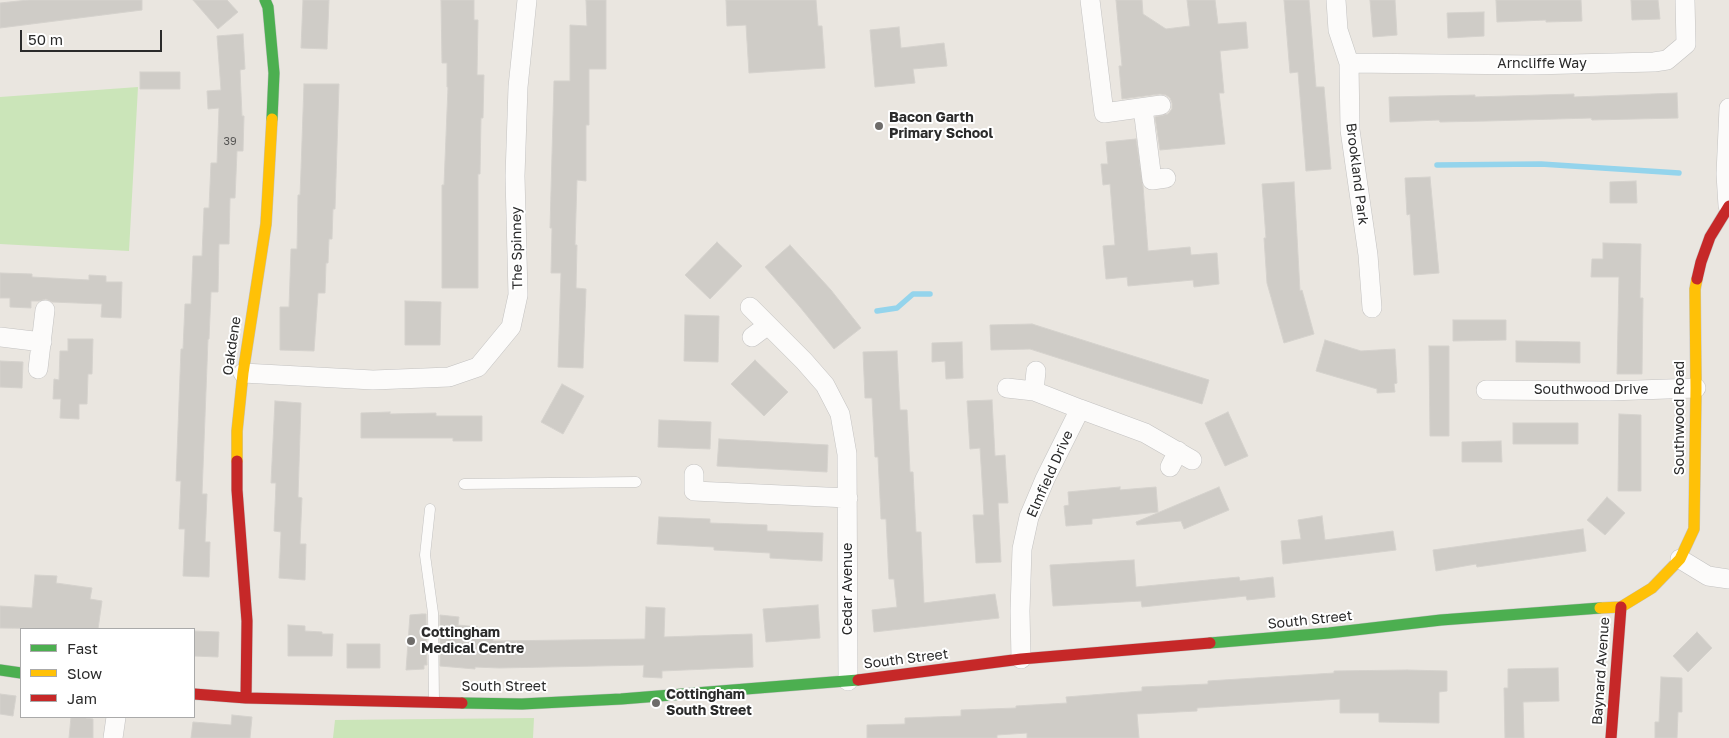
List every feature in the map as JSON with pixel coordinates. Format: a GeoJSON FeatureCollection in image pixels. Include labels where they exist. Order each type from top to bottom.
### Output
{"type":"FeatureCollection","features":[{"type":"Feature","properties":{"kind":"main road","name":"Oakdene"},"geometry":{"type":"LineString","coordinates":[[246,698],[247,621],[237,490],[237,431],[243,373],[266,224],[274,73],[268,7],[265,0]]}},
{"type":"Feature","properties":{"kind":"main road","name":"Southwood Road"},"geometry":{"type":"LineString","coordinates":[[1621,607],[1652,588],[1680,559],[1694,529],[1695,289],[1701,262],[1710,237],[1728,206]]}},
{"type":"Feature","properties":{"kind":"main road","name":"South Street"},"geometry":{"type":"LineString","coordinates":[[195,694],[246,698],[522,704],[621,699],[848,681],[1021,660],[1329,634],[1441,620],[1621,607]]}},
{"type":"Feature","properties":{"kind":"main road","name":"Baynard Avenue"},"geometry":{"type":"LineString","coordinates":[[1611,738],[1621,607]]}},
{"type":"Feature","properties":{"kind":"main road"},"geometry":{"type":"LineString","coordinates":[[0,670],[20,673]]}},
{"type":"Feature","properties":{"kind":"street","name":"The Spinney"},"geometry":{"type":"LineString","coordinates":[[243,373],[373,380],[449,377],[478,367],[510,327],[518,295],[515,176],[518,87],[527,0]]}},
{"type":"Feature","properties":{"kind":"street"},"geometry":{"type":"LineString","coordinates":[[1090,0],[1104,113],[1152,106],[1152,180],[1166,178]]}},
{"type":"Feature","properties":{"kind":"street","name":"Brookland Park"},"geometry":{"type":"LineString","coordinates":[[1336,0],[1338,30],[1348,63],[1350,130],[1368,255],[1361,286],[1372,308]]}},
{"type":"Feature","properties":{"kind":"street","name":"Arncliffe Way"},"geometry":{"type":"LineString","coordinates":[[1348,63],[1530,65],[1654,62],[1667,60],[1686,44],[1685,0]]}},
{"type":"Feature","properties":{"kind":"street"},"geometry":{"type":"LineString","coordinates":[[1728,206],[1726,174],[1729,108]]}},
{"type":"Feature","properties":{"kind":"street","name":"Cedar Avenue"},"geometry":{"type":"LineString","coordinates":[[750,307],[825,384],[840,414],[847,454],[848,681]]}},
{"type":"Feature","properties":{"kind":"street"},"geometry":{"type":"LineString","coordinates":[[38,369],[45,310]]}},
{"type":"Feature","properties":{"kind":"street"},"geometry":{"type":"LineString","coordinates":[[752,337],[768,325]]}},
{"type":"Feature","properties":{"kind":"street"},"geometry":{"type":"LineString","coordinates":[[0,337],[42,342]]}},
{"type":"Feature","properties":{"kind":"street"},"geometry":{"type":"LineString","coordinates":[[1034,391],[1036,371]]}},
{"type":"Feature","properties":{"kind":"street"},"geometry":{"type":"LineString","coordinates":[[1007,388],[1034,391],[1145,433],[1180,460]]}},
{"type":"Feature","properties":{"kind":"street","name":"Southwood Drive"},"geometry":{"type":"LineString","coordinates":[[1486,390],[1609,391],[1696,388]]}},
{"type":"Feature","properties":{"kind":"street","name":"Elmfield Drive"},"geometry":{"type":"LineString","coordinates":[[1021,660],[1022,549],[1029,517],[1045,479],[1080,409]]}},
{"type":"Feature","properties":{"kind":"street"},"geometry":{"type":"LineString","coordinates":[[694,474],[694,491],[848,498]]}},
{"type":"Feature","properties":{"kind":"street"},"geometry":{"type":"LineString","coordinates":[[1680,559],[1708,576],[1729,579]]}},
{"type":"Feature","properties":{"kind":"street"},"geometry":{"type":"LineString","coordinates":[[113,738],[116,718]]}},
{"type":"Feature","properties":{"kind":"lane"},"geometry":{"type":"LineString","coordinates":[[464,484],[636,482]]}},
{"type":"Feature","properties":{"kind":"lane"},"geometry":{"type":"LineString","coordinates":[[430,509],[425,554],[433,613],[434,702]]}},
{"type":"Feature","properties":{"kind":"green space"},"geometry":{"type":"Polygon","coordinates":[[[138,87],[129,251],[0,244],[0,97],[138,87]]]}},
{"type":"Feature","properties":{"kind":"green space"},"geometry":{"type":"Polygon","coordinates":[[[534,718],[533,738],[333,738],[335,720],[534,718]]]}},
{"type":"Feature","properties":{"kind":"building"},"geometry":{"type":"Polygon","coordinates":[[[28,0],[142,0],[142,10],[0,28],[0,3],[28,0]]]}},
{"type":"Feature","properties":{"kind":"building"},"geometry":{"type":"Polygon","coordinates":[[[193,0],[227,0],[238,12],[218,29],[193,0]]]}},
{"type":"Feature","properties":{"kind":"building"},"geometry":{"type":"Polygon","coordinates":[[[303,0],[329,0],[327,49],[301,48],[303,0]]]}},
{"type":"Feature","properties":{"kind":"building"},"geometry":{"type":"Polygon","coordinates":[[[441,0],[474,0],[474,20],[478,20],[477,75],[484,75],[480,174],[478,174],[478,288],[442,288],[442,185],[444,185],[448,87],[447,63],[442,63],[441,0]]]}},
{"type":"Feature","properties":{"kind":"building"},"geometry":{"type":"Polygon","coordinates":[[[586,0],[606,0],[606,69],[589,69],[586,181],[577,180],[576,288],[586,289],[583,368],[558,367],[561,273],[551,273],[552,228],[550,228],[554,81],[570,81],[570,25],[587,26],[586,0]]]}},
{"type":"Feature","properties":{"kind":"building"},"geometry":{"type":"Polygon","coordinates":[[[726,0],[816,0],[818,26],[822,26],[825,68],[749,73],[746,25],[727,26],[726,0]]]}},
{"type":"Feature","properties":{"kind":"building"},"geometry":{"type":"Polygon","coordinates":[[[1116,0],[1142,0],[1143,14],[1166,29],[1190,26],[1187,0],[1215,0],[1218,24],[1246,22],[1248,48],[1220,51],[1224,93],[1219,93],[1225,144],[1160,150],[1155,117],[1168,114],[1172,109],[1172,103],[1166,95],[1160,94],[1122,99],[1119,66],[1122,66],[1116,0]]]}},
{"type":"Feature","properties":{"kind":"building"},"geometry":{"type":"Polygon","coordinates":[[[1284,0],[1309,0],[1316,87],[1324,87],[1331,169],[1306,171],[1298,72],[1290,73],[1284,0]]]}},
{"type":"Feature","properties":{"kind":"building"},"geometry":{"type":"Polygon","coordinates":[[[1370,0],[1395,0],[1397,35],[1373,37],[1370,0]]]}},
{"type":"Feature","properties":{"kind":"building"},"geometry":{"type":"Polygon","coordinates":[[[1496,0],[1581,0],[1582,21],[1497,22],[1496,0]]]}},
{"type":"Feature","properties":{"kind":"building"},"geometry":{"type":"Polygon","coordinates":[[[1631,0],[1658,0],[1660,19],[1632,20],[1631,0]]]}},
{"type":"Feature","properties":{"kind":"building"},"geometry":{"type":"Polygon","coordinates":[[[1484,12],[1484,36],[1448,38],[1447,13],[1484,12]]]}},
{"type":"Feature","properties":{"kind":"building"},"geometry":{"type":"Polygon","coordinates":[[[899,27],[901,48],[944,43],[947,66],[913,69],[915,83],[875,87],[870,30],[899,27]]]}},
{"type":"Feature","properties":{"kind":"building"},"geometry":{"type":"Polygon","coordinates":[[[243,34],[245,69],[240,70],[242,116],[244,116],[243,151],[237,151],[235,198],[230,198],[229,244],[219,244],[218,292],[211,292],[208,339],[202,494],[207,494],[205,542],[210,542],[209,577],[183,576],[185,529],[179,529],[181,481],[176,481],[181,349],[183,349],[185,304],[191,304],[193,256],[202,256],[204,208],[209,208],[211,163],[217,163],[219,108],[208,109],[207,91],[221,90],[217,36],[243,34]]]}},
{"type":"Feature","properties":{"kind":"building"},"geometry":{"type":"Polygon","coordinates":[[[140,72],[180,72],[180,89],[140,89],[140,72]]]}},
{"type":"Feature","properties":{"kind":"building"},"geometry":{"type":"Polygon","coordinates":[[[304,84],[339,84],[335,209],[333,209],[332,239],[329,239],[328,263],[326,263],[325,293],[318,293],[314,351],[280,350],[280,307],[289,307],[291,249],[297,249],[304,84]]]}},
{"type":"Feature","properties":{"kind":"building"},"geometry":{"type":"Polygon","coordinates":[[[1677,93],[1678,118],[1390,122],[1389,97],[1574,94],[1574,97],[1677,93]]]}},
{"type":"Feature","properties":{"kind":"building"},"geometry":{"type":"Polygon","coordinates":[[[1136,139],[1143,186],[1148,251],[1190,247],[1191,255],[1217,253],[1219,284],[1194,287],[1193,280],[1128,286],[1127,277],[1106,279],[1103,246],[1115,245],[1110,184],[1103,185],[1101,164],[1108,164],[1106,142],[1136,139]]]}},
{"type":"Feature","properties":{"kind":"building"},"geometry":{"type":"Polygon","coordinates":[[[1430,177],[1439,273],[1414,275],[1410,214],[1407,215],[1405,178],[1430,177]]]}},
{"type":"Feature","properties":{"kind":"building"},"geometry":{"type":"Polygon","coordinates":[[[1636,181],[1637,203],[1610,203],[1610,182],[1636,181]]]}},
{"type":"Feature","properties":{"kind":"building"},"geometry":{"type":"Polygon","coordinates":[[[1294,182],[1300,291],[1302,290],[1314,334],[1284,343],[1267,283],[1262,184],[1294,182]]]}},
{"type":"Feature","properties":{"kind":"building"},"geometry":{"type":"Polygon","coordinates":[[[717,242],[742,266],[710,299],[685,275],[717,242]]]}},
{"type":"Feature","properties":{"kind":"building"},"geometry":{"type":"Polygon","coordinates":[[[1603,243],[1641,244],[1640,298],[1643,298],[1642,374],[1617,374],[1619,277],[1591,277],[1592,259],[1603,259],[1603,243]]]}},
{"type":"Feature","properties":{"kind":"building"},"geometry":{"type":"Polygon","coordinates":[[[790,245],[831,290],[861,328],[834,349],[765,267],[790,245]]]}},
{"type":"Feature","properties":{"kind":"building"},"geometry":{"type":"Polygon","coordinates":[[[0,273],[32,274],[32,277],[89,280],[89,275],[106,276],[106,282],[122,282],[121,318],[101,317],[102,304],[52,302],[46,299],[31,301],[31,308],[10,307],[10,298],[0,298],[0,273]]]}},
{"type":"Feature","properties":{"kind":"building"},"geometry":{"type":"Polygon","coordinates":[[[405,301],[441,302],[440,345],[405,345],[405,301]]]}},
{"type":"Feature","properties":{"kind":"building"},"geometry":{"type":"Polygon","coordinates":[[[685,315],[719,316],[718,362],[684,361],[685,315]]]}},
{"type":"Feature","properties":{"kind":"building"},"geometry":{"type":"Polygon","coordinates":[[[1453,320],[1506,320],[1506,340],[1453,341],[1453,320]]]}},
{"type":"Feature","properties":{"kind":"building"},"geometry":{"type":"Polygon","coordinates":[[[1032,324],[1209,380],[1202,404],[1030,349],[991,350],[990,325],[1032,324]]]}},
{"type":"Feature","properties":{"kind":"building"},"geometry":{"type":"Polygon","coordinates":[[[68,339],[93,339],[92,374],[88,374],[87,404],[79,404],[79,419],[60,418],[61,399],[53,399],[54,379],[59,380],[60,351],[68,351],[68,339]]]}},
{"type":"Feature","properties":{"kind":"building"},"geometry":{"type":"Polygon","coordinates":[[[1325,340],[1361,351],[1395,349],[1397,383],[1394,384],[1395,392],[1377,393],[1377,389],[1316,371],[1325,340]]]}},
{"type":"Feature","properties":{"kind":"building"},"geometry":{"type":"Polygon","coordinates":[[[1516,341],[1580,342],[1580,363],[1516,362],[1516,341]]]}},
{"type":"Feature","properties":{"kind":"building"},"geometry":{"type":"Polygon","coordinates":[[[962,342],[963,378],[946,379],[945,361],[932,362],[932,343],[962,342]]]}},
{"type":"Feature","properties":{"kind":"building"},"geometry":{"type":"Polygon","coordinates":[[[1429,346],[1449,346],[1449,436],[1430,436],[1429,346]]]}},
{"type":"Feature","properties":{"kind":"building"},"geometry":{"type":"Polygon","coordinates":[[[897,351],[900,410],[907,410],[910,472],[913,472],[916,532],[921,532],[924,603],[995,594],[999,618],[874,632],[872,610],[897,607],[894,579],[889,579],[886,519],[881,519],[878,457],[875,457],[872,398],[865,398],[863,352],[897,351]]]}},
{"type":"Feature","properties":{"kind":"building"},"geometry":{"type":"Polygon","coordinates":[[[755,360],[788,392],[764,416],[731,384],[755,360]]]}},
{"type":"Feature","properties":{"kind":"building"},"geometry":{"type":"Polygon","coordinates":[[[0,361],[23,362],[22,388],[0,387],[0,361]]]}},
{"type":"Feature","properties":{"kind":"building"},"geometry":{"type":"Polygon","coordinates":[[[562,384],[584,396],[563,434],[541,422],[562,384]]]}},
{"type":"Feature","properties":{"kind":"building"},"geometry":{"type":"Polygon","coordinates":[[[992,400],[995,456],[1005,455],[1008,503],[998,503],[1001,562],[976,563],[973,515],[984,515],[980,448],[970,449],[967,401],[992,400]]]}},
{"type":"Feature","properties":{"kind":"building"},"geometry":{"type":"Polygon","coordinates":[[[275,401],[301,403],[298,497],[302,498],[300,544],[306,544],[305,580],[279,578],[281,532],[274,531],[276,483],[271,483],[275,401]]]}},
{"type":"Feature","properties":{"kind":"building"},"geometry":{"type":"Polygon","coordinates":[[[390,412],[390,414],[436,413],[436,416],[482,416],[482,441],[453,441],[453,438],[361,438],[361,413],[390,412]]]}},
{"type":"Feature","properties":{"kind":"building"},"geometry":{"type":"Polygon","coordinates":[[[1228,412],[1248,456],[1225,466],[1205,423],[1228,412]]]}},
{"type":"Feature","properties":{"kind":"building"},"geometry":{"type":"Polygon","coordinates":[[[1619,414],[1641,415],[1641,491],[1618,491],[1619,414]]]}},
{"type":"Feature","properties":{"kind":"building"},"geometry":{"type":"Polygon","coordinates":[[[659,420],[711,422],[710,449],[658,447],[659,420]]]}},
{"type":"Feature","properties":{"kind":"building"},"geometry":{"type":"Polygon","coordinates":[[[1513,423],[1578,423],[1578,444],[1513,444],[1513,423]]]}},
{"type":"Feature","properties":{"kind":"building"},"geometry":{"type":"Polygon","coordinates":[[[719,439],[828,445],[827,472],[717,466],[719,439]]]}},
{"type":"Feature","properties":{"kind":"building"},"geometry":{"type":"Polygon","coordinates":[[[1501,441],[1502,462],[1462,462],[1462,442],[1501,441]]]}},
{"type":"Feature","properties":{"kind":"building"},"geometry":{"type":"Polygon","coordinates":[[[1120,487],[1120,490],[1156,487],[1158,512],[1092,519],[1092,524],[1066,526],[1064,506],[1069,505],[1068,492],[1120,487]]]}},
{"type":"Feature","properties":{"kind":"building"},"geometry":{"type":"Polygon","coordinates":[[[1219,487],[1229,510],[1184,529],[1181,521],[1137,525],[1136,522],[1219,487]]]}},
{"type":"Feature","properties":{"kind":"building"},"geometry":{"type":"Polygon","coordinates":[[[1607,497],[1625,513],[1605,535],[1587,520],[1607,497]]]}},
{"type":"Feature","properties":{"kind":"building"},"geometry":{"type":"Polygon","coordinates":[[[1322,516],[1325,540],[1393,531],[1396,550],[1283,564],[1281,541],[1301,539],[1298,520],[1322,516]]]}},
{"type":"Feature","properties":{"kind":"building"},"geometry":{"type":"Polygon","coordinates":[[[659,517],[710,519],[710,523],[767,525],[767,531],[823,533],[822,561],[770,558],[770,553],[714,550],[714,547],[657,544],[659,517]]]}},
{"type":"Feature","properties":{"kind":"building"},"geometry":{"type":"Polygon","coordinates":[[[1583,529],[1586,551],[1477,567],[1476,564],[1436,571],[1433,550],[1583,529]]]}},
{"type":"Feature","properties":{"kind":"building"},"geometry":{"type":"Polygon","coordinates":[[[1134,560],[1136,587],[1239,577],[1240,581],[1273,577],[1275,597],[1247,600],[1246,596],[1142,607],[1141,601],[1053,606],[1050,565],[1134,560]]]}},
{"type":"Feature","properties":{"kind":"building"},"geometry":{"type":"Polygon","coordinates":[[[35,575],[57,576],[56,583],[92,588],[90,599],[102,601],[98,628],[0,628],[0,606],[32,608],[35,575]]]}},
{"type":"Feature","properties":{"kind":"building"},"geometry":{"type":"Polygon","coordinates":[[[818,605],[820,638],[766,642],[763,609],[818,605]]]}},
{"type":"Feature","properties":{"kind":"building"},"geometry":{"type":"Polygon","coordinates":[[[646,607],[665,608],[664,637],[752,634],[753,667],[662,671],[662,678],[643,677],[644,665],[475,667],[475,669],[440,666],[440,615],[459,617],[458,625],[493,631],[493,641],[645,639],[646,607]]]}},
{"type":"Feature","properties":{"kind":"building","name":"Cottingham Medical Centre"},"geometry":{"type":"Polygon","coordinates":[[[426,614],[427,665],[424,665],[424,669],[406,670],[410,615],[426,614]]]}},
{"type":"Feature","properties":{"kind":"building"},"geometry":{"type":"Polygon","coordinates":[[[288,625],[305,626],[305,631],[333,634],[332,656],[288,656],[288,625]]]}},
{"type":"Feature","properties":{"kind":"building"},"geometry":{"type":"Polygon","coordinates":[[[195,631],[219,632],[218,657],[195,656],[195,631]]]}},
{"type":"Feature","properties":{"kind":"building"},"geometry":{"type":"Polygon","coordinates":[[[1697,632],[1712,648],[1688,672],[1673,656],[1697,632]]]}},
{"type":"Feature","properties":{"kind":"building"},"geometry":{"type":"Polygon","coordinates":[[[347,644],[380,644],[380,668],[347,668],[347,644]]]}},
{"type":"Feature","properties":{"kind":"building"},"geometry":{"type":"Polygon","coordinates":[[[1558,668],[1559,701],[1523,702],[1524,738],[1505,738],[1504,688],[1508,688],[1508,669],[1558,668]]]}},
{"type":"Feature","properties":{"kind":"building"},"geometry":{"type":"Polygon","coordinates":[[[1334,671],[1447,671],[1447,691],[1439,692],[1439,723],[1379,722],[1379,713],[1340,713],[1340,699],[1197,708],[1197,711],[1137,714],[1139,738],[1027,738],[1027,733],[997,735],[997,738],[867,738],[867,725],[905,724],[905,718],[961,716],[961,710],[1016,708],[1016,706],[1067,703],[1066,697],[1142,691],[1142,687],[1208,684],[1208,681],[1334,673],[1334,671]]]}},
{"type":"Feature","properties":{"kind":"building"},"geometry":{"type":"Polygon","coordinates":[[[1661,677],[1682,678],[1682,712],[1678,712],[1677,738],[1655,738],[1655,722],[1659,722],[1661,677]]]}},
{"type":"Feature","properties":{"kind":"building"},"geometry":{"type":"Polygon","coordinates":[[[0,694],[16,696],[13,716],[0,714],[0,694]]]}},
{"type":"Feature","properties":{"kind":"building"},"geometry":{"type":"Polygon","coordinates":[[[232,715],[252,717],[250,738],[191,738],[193,722],[231,725],[232,715]]]}},
{"type":"Feature","properties":{"kind":"building"},"geometry":{"type":"Polygon","coordinates":[[[71,718],[93,719],[93,738],[69,738],[71,718]]]}},
{"type":"Feature","properties":{"kind":"waterway"},"geometry":{"type":"LineString","coordinates":[[1437,165],[1541,164],[1679,173]]}},
{"type":"Feature","properties":{"kind":"waterway"},"geometry":{"type":"LineString","coordinates":[[877,311],[897,308],[913,294],[930,294]]}},
{"type":"Feature","properties":{"kind":"traffic: fast"},"geometry":{"type":"LineString","coordinates":[[265,0],[268,7],[274,73],[272,119]]}},
{"type":"Feature","properties":{"kind":"traffic: fast"},"geometry":{"type":"LineString","coordinates":[[1210,643],[1329,633],[1441,620],[1600,608]]}},
{"type":"Feature","properties":{"kind":"traffic: fast"},"geometry":{"type":"LineString","coordinates":[[0,670],[20,673]]}},
{"type":"Feature","properties":{"kind":"traffic: fast"},"geometry":{"type":"LineString","coordinates":[[462,703],[522,704],[621,699],[858,680]]}},
{"type":"Feature","properties":{"kind":"traffic: slow"},"geometry":{"type":"LineString","coordinates":[[237,461],[237,431],[243,373],[266,224],[272,119]]}},
{"type":"Feature","properties":{"kind":"traffic: slow"},"geometry":{"type":"LineString","coordinates":[[1600,608],[1621,607],[1652,588],[1680,559],[1694,529],[1695,289],[1697,279]]}},
{"type":"Feature","properties":{"kind":"traffic: jam"},"geometry":{"type":"LineString","coordinates":[[1697,279],[1710,237],[1729,206]]}},
{"type":"Feature","properties":{"kind":"traffic: jam"},"geometry":{"type":"LineString","coordinates":[[237,461],[237,490],[247,621],[246,698]]}},
{"type":"Feature","properties":{"kind":"traffic: jam"},"geometry":{"type":"LineString","coordinates":[[1611,738],[1621,607]]}},
{"type":"Feature","properties":{"kind":"traffic: jam"},"geometry":{"type":"LineString","coordinates":[[858,680],[1021,659],[1210,643]]}},
{"type":"Feature","properties":{"kind":"traffic: jam"},"geometry":{"type":"LineString","coordinates":[[195,694],[246,698],[462,703]]}},
{"type":"Feature","properties":{"kind":"place","name":"Bacon Garth Primary School"},"geometry":{"type":"Point","coordinates":[879,126]}},
{"type":"Feature","properties":{"kind":"place","name":"Cottingham Medical Centre"},"geometry":{"type":"Point","coordinates":[411,641]}},
{"type":"Feature","properties":{"kind":"place","name":"Cottingham South Street"},"geometry":{"type":"Point","coordinates":[656,703]}}]}
